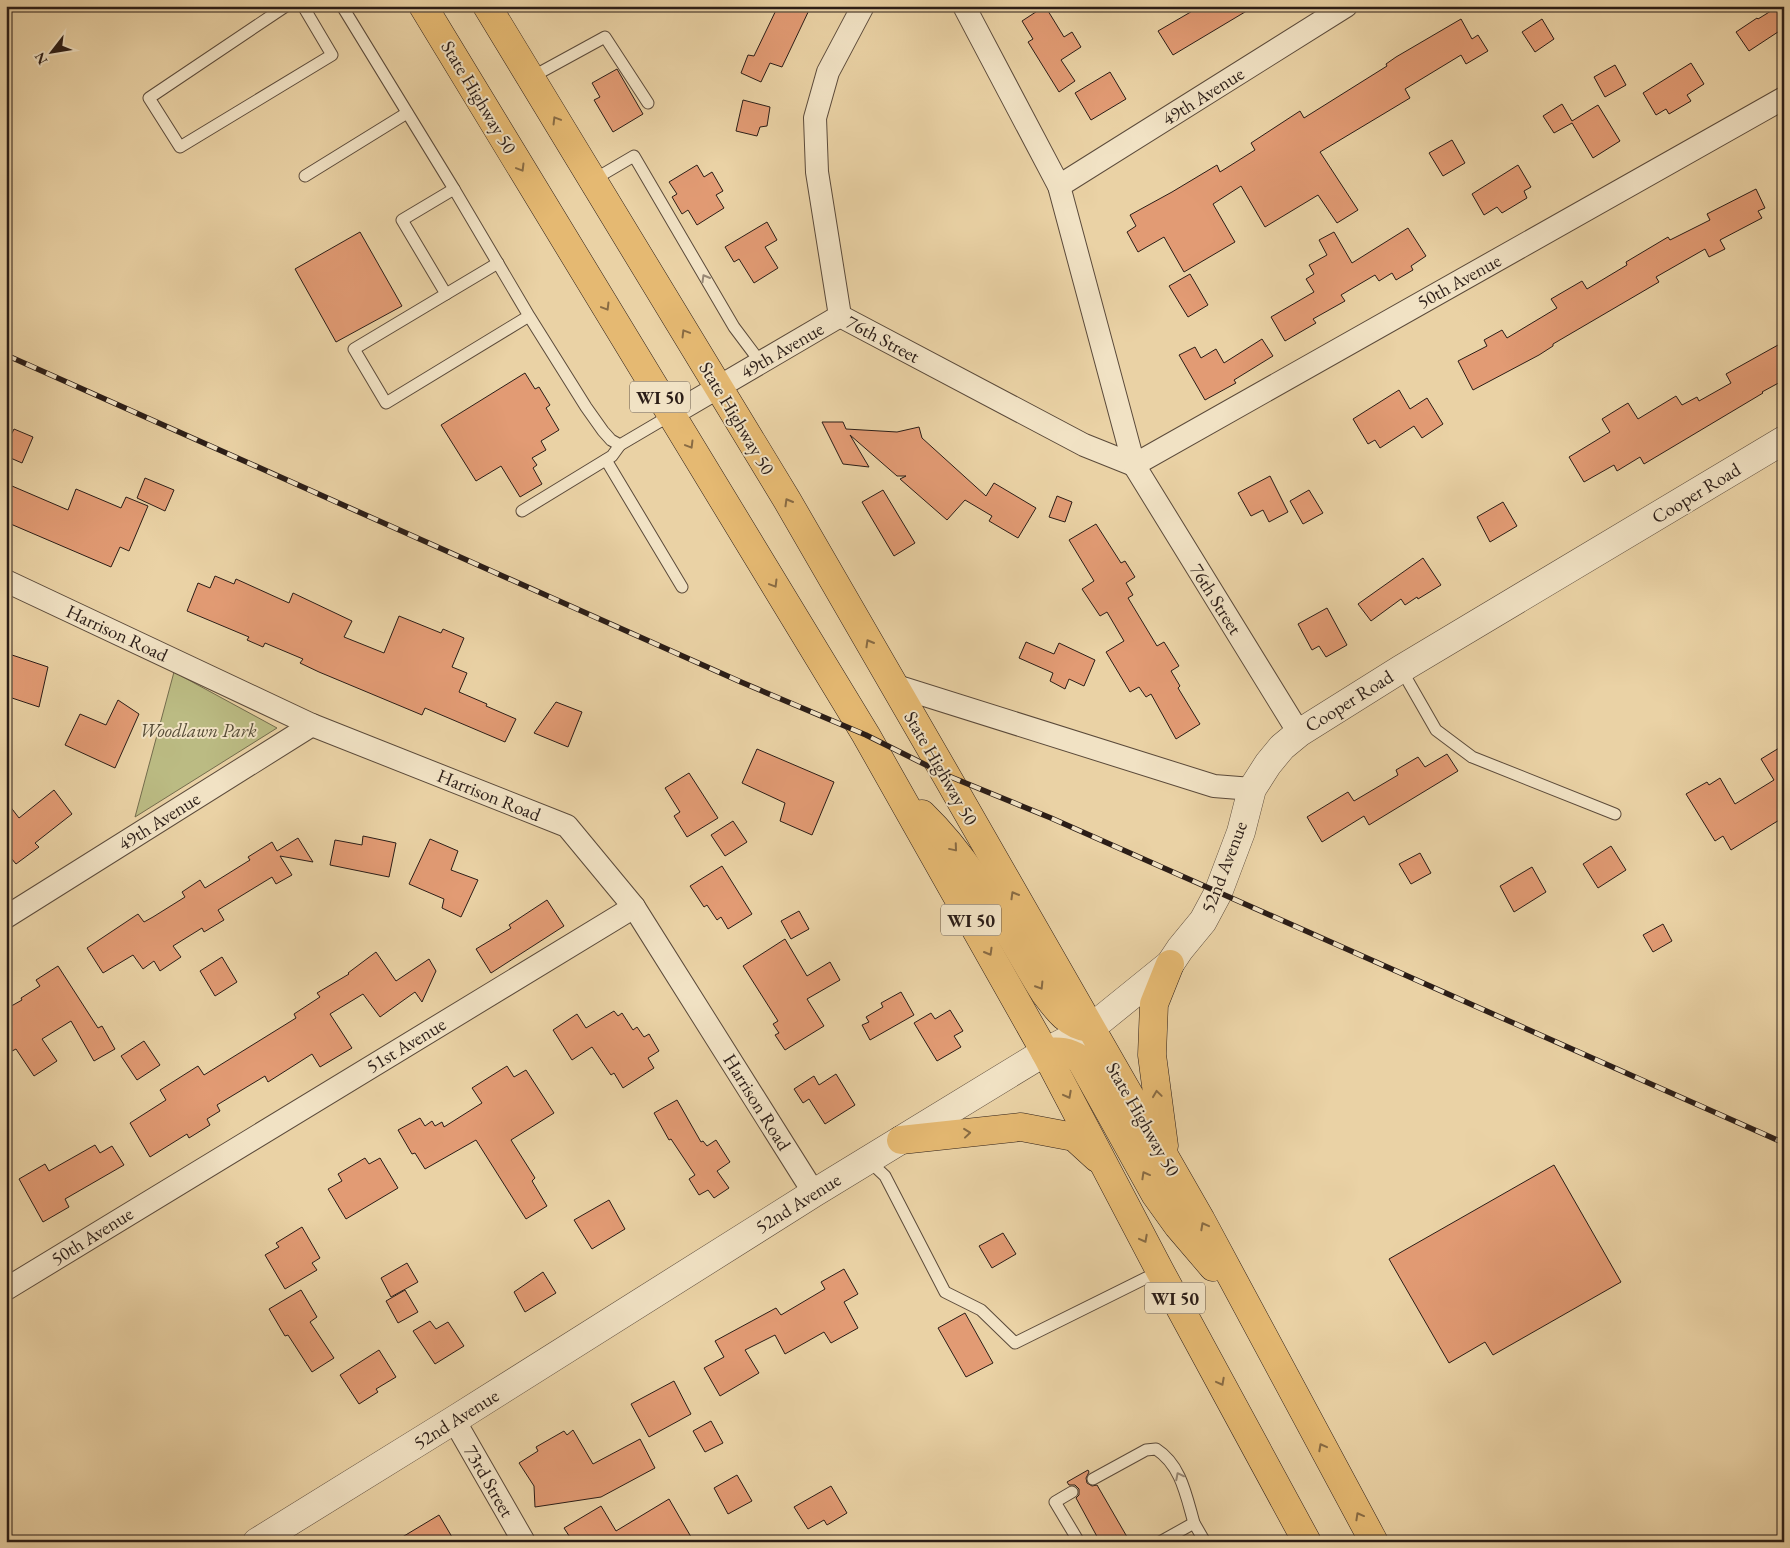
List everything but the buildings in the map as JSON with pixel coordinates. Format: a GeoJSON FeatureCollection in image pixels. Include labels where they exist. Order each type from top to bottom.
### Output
{"type":"FeatureCollection","features":[{"type":"Feature","properties":{"kind":"main road","name":"State Highway 50"},"geometry":{"type":"LineString","coordinates":[[424,6],[866,735],[1046,1052],[1160,1271],[1308,1542]]}},
{"type":"Feature","properties":{"kind":"main road","name":"State Highway 50"},"geometry":{"type":"LineString","coordinates":[[487,6],[787,500],[1166,1160],[1250,1311],[1374,1542]]}},
{"type":"Feature","properties":{"kind":"main road"},"geometry":{"type":"LineString","coordinates":[[896,788],[938,829],[961,856],[1054,1005],[1072,1024],[1091,1028]]}},
{"type":"Feature","properties":{"kind":"main road"},"geometry":{"type":"LineString","coordinates":[[1166,1160],[1152,1055],[1154,1004],[1170,964]]}},
{"type":"Feature","properties":{"kind":"main road"},"geometry":{"type":"LineString","coordinates":[[1046,1052],[1070,1052],[1080,1059],[1155,1194],[1178,1226],[1250,1311]]}},
{"type":"Feature","properties":{"kind":"main road"},"geometry":{"type":"LineString","coordinates":[[901,1140],[1021,1127],[1074,1136],[1104,1164]]}},
{"type":"Feature","properties":{"kind":"street","name":"76th Street"},"geometry":{"type":"LineString","coordinates":[[863,6],[828,72],[815,118],[817,172],[840,316],[1084,445],[1134,465]]}},
{"type":"Feature","properties":{"kind":"street","name":"76th Street"},"geometry":{"type":"LineString","coordinates":[[964,6],[1059,186],[1134,465],[1299,733]]}},
{"type":"Feature","properties":{"kind":"street","name":"49th Avenue"},"geometry":{"type":"LineString","coordinates":[[1059,186],[1346,6]]}},
{"type":"Feature","properties":{"kind":"street","name":"50th Avenue"},"geometry":{"type":"LineString","coordinates":[[1134,465],[1784,98]]}},
{"type":"Feature","properties":{"kind":"street","name":"49th Avenue"},"geometry":{"type":"LineString","coordinates":[[671,415],[840,316]]}},
{"type":"Feature","properties":{"kind":"street","name":"Cooper Road"},"geometry":{"type":"LineString","coordinates":[[1252,789],[1268,764],[1282,747],[1299,733],[1401,669],[1784,440]]}},
{"type":"Feature","properties":{"kind":"street","name":"Harrison Road"},"geometry":{"type":"LineString","coordinates":[[6,581],[312,725],[567,826],[634,908],[814,1193]]}},
{"type":"Feature","properties":{"kind":"street"},"geometry":{"type":"LineString","coordinates":[[893,685],[1214,786],[1252,789]]}},
{"type":"Feature","properties":{"kind":"street","name":"49th Avenue"},"geometry":{"type":"LineString","coordinates":[[6,916],[312,725]]}},
{"type":"Feature","properties":{"kind":"street","name":"52nd Avenue"},"geometry":{"type":"LineString","coordinates":[[257,1542],[814,1193],[1046,1052],[1091,1028],[1170,964],[1203,921],[1218,893],[1241,832],[1252,789]]}},
{"type":"Feature","properties":{"kind":"street","name":"51st Avenue"},"geometry":{"type":"LineString","coordinates":[[178,1183],[634,908]]}},
{"type":"Feature","properties":{"kind":"street","name":"50th Avenue"},"geometry":{"type":"LineString","coordinates":[[6,1289],[178,1183]]}},
{"type":"Feature","properties":{"kind":"street","name":"73rd Street"},"geometry":{"type":"LineString","coordinates":[[454,1420],[524,1542]]}},
{"type":"Feature","properties":{"kind":"lane"},"geometry":{"type":"LineString","coordinates":[[286,6],[149,98],[180,148],[332,55],[303,6]]}},
{"type":"Feature","properties":{"kind":"lane"},"geometry":{"type":"LineString","coordinates":[[342,6],[586,407],[607,436],[620,445]]}},
{"type":"Feature","properties":{"kind":"lane"},"geometry":{"type":"LineString","coordinates":[[530,78],[605,37],[648,103]]}},
{"type":"Feature","properties":{"kind":"lane"},"geometry":{"type":"LineString","coordinates":[[305,176],[407,113]]}},
{"type":"Feature","properties":{"kind":"lane"},"geometry":{"type":"LineString","coordinates":[[593,180],[634,156],[734,327],[761,363]]}},
{"type":"Feature","properties":{"kind":"lane"},"geometry":{"type":"LineString","coordinates":[[446,294],[402,220],[454,189]]}},
{"type":"Feature","properties":{"kind":"lane"},"geometry":{"type":"LineString","coordinates":[[498,263],[354,349],[386,403],[529,316]]}},
{"type":"Feature","properties":{"kind":"lane"},"geometry":{"type":"LineString","coordinates":[[522,511],[606,460],[612,456],[620,445],[671,415]]}},
{"type":"Feature","properties":{"kind":"lane"},"geometry":{"type":"LineString","coordinates":[[606,460],[682,587]]}},
{"type":"Feature","properties":{"kind":"lane"},"geometry":{"type":"LineString","coordinates":[[1401,669],[1436,730],[1472,757],[1615,814]]}},
{"type":"Feature","properties":{"kind":"lane"},"geometry":{"type":"LineString","coordinates":[[868,1160],[885,1176],[945,1292],[981,1310],[1015,1343],[1160,1271]]}},
{"type":"Feature","properties":{"kind":"lane"},"geometry":{"type":"LineString","coordinates":[[1093,1479],[1146,1450],[1156,1449],[1168,1456],[1182,1480],[1194,1523],[1205,1542]]}},
{"type":"Feature","properties":{"kind":"lane"},"geometry":{"type":"LineString","coordinates":[[1072,1492],[1056,1502],[1079,1542]]}},
{"type":"Feature","properties":{"kind":"lane"},"geometry":{"type":"LineString","coordinates":[[1160,1542],[1194,1523]]}},
{"type":"Feature","properties":{"kind":"green space","name":"Woodlawn Park"},"geometry":{"type":"Polygon","coordinates":[[[174,672],[277,728],[135,817],[174,672]]]}},
{"type":"Feature","properties":{"kind":"railway"},"geometry":{"type":"LineString","coordinates":[[6,355],[741,682],[866,735],[946,775],[1051,818],[1784,1143]]}}]}
